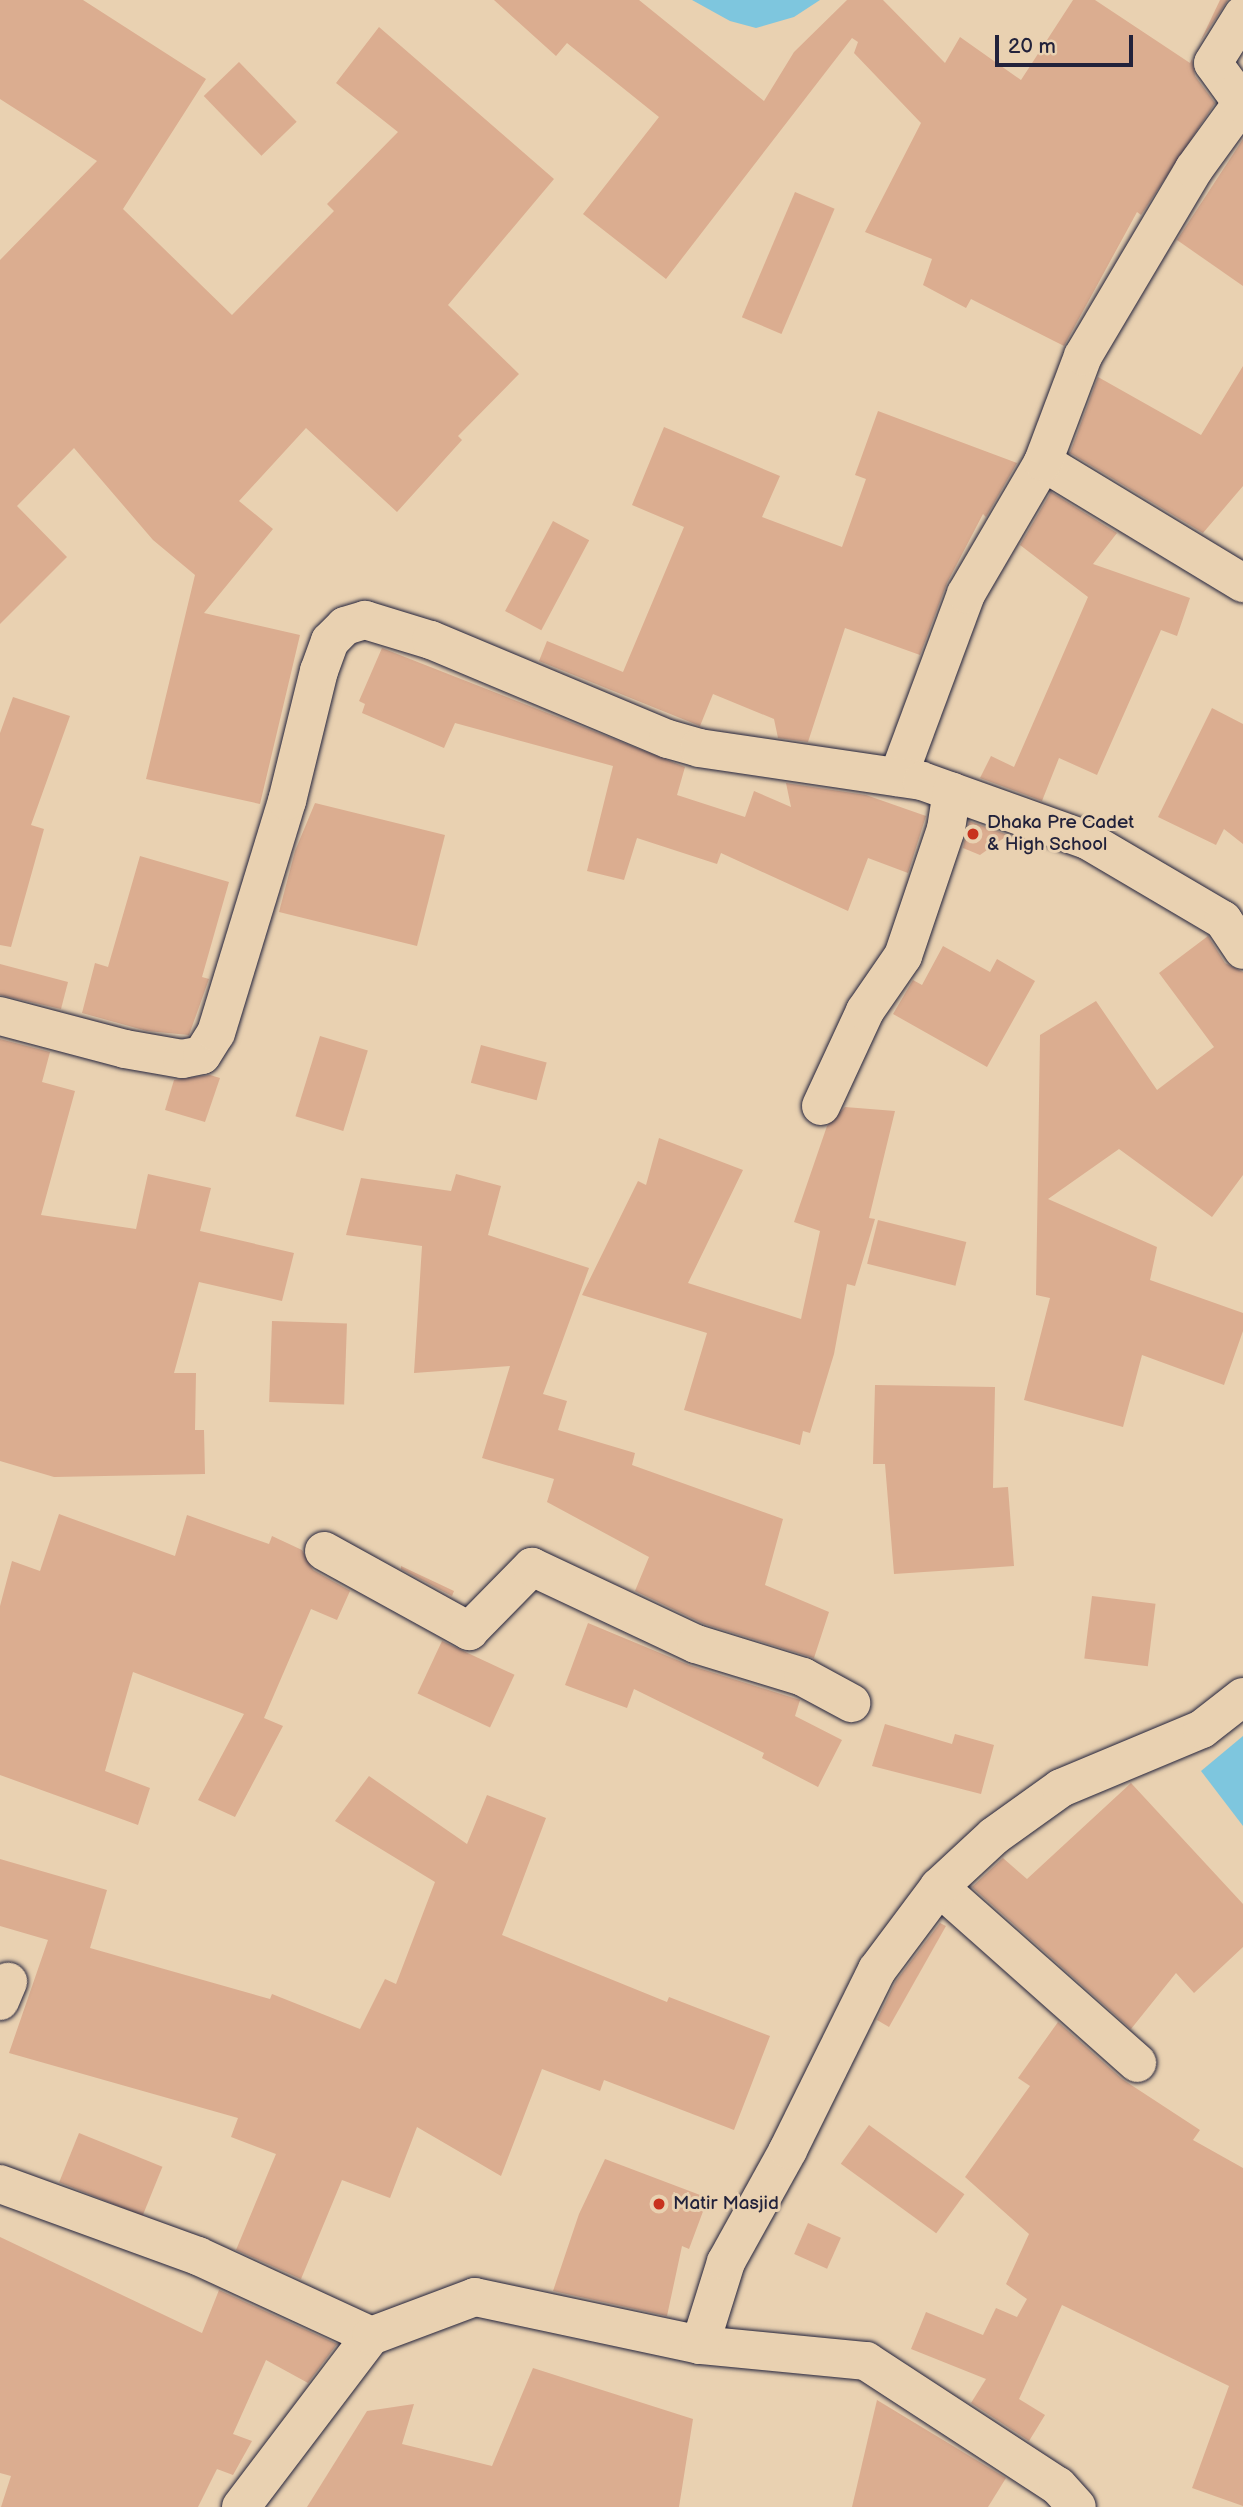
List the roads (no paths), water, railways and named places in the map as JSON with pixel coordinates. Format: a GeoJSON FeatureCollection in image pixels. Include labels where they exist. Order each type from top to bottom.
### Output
{"type":"FeatureCollection","features":[{"type":"Feature","properties":{"kind":"street"},"geometry":{"type":"LineString","coordinates":[[898,777],[966,594],[1043,462],[1083,356],[1194,169],[1242,103],[1213,63],[1243,15]]}},
{"type":"Feature","properties":{"kind":"street"},"geometry":{"type":"LineString","coordinates":[[1043,462],[1243,583]]}},
{"type":"Feature","properties":{"kind":"street"},"geometry":{"type":"LineString","coordinates":[[0,1016],[125,1049],[182,1059],[202,1055],[216,1034],[283,814],[319,671],[330,641],[345,626],[365,620],[431,640],[668,739],[699,748],[898,777],[952,791],[1087,840],[1223,920],[1243,950]]}},
{"type":"Feature","properties":{"kind":"street"},"geometry":{"type":"LineString","coordinates":[[821,1106],[865,1011],[903,956],[946,829],[952,791]]}},
{"type":"Feature","properties":{"kind":"street"},"geometry":{"type":"LineString","coordinates":[[324,1551],[469,1631],[532,1567],[696,1644],[803,1677],[851,1703]]}},
{"type":"Feature","properties":{"kind":"street"},"geometry":{"type":"LineString","coordinates":[[700,2345],[726,2262],[788,2150],[877,1970],[939,1887],[994,1836],[1061,1788],[1202,1729],[1243,1698]]}},
{"type":"Feature","properties":{"kind":"street"},"geometry":{"type":"LineString","coordinates":[[939,1887],[1137,2063]]}},
{"type":"Feature","properties":{"kind":"street"},"geometry":{"type":"LineString","coordinates":[[0,2184],[198,2256],[371,2336]]}},
{"type":"Feature","properties":{"kind":"street"},"geometry":{"type":"LineString","coordinates":[[241,2507],[371,2336],[475,2297],[700,2345],[866,2361],[1058,2486],[1077,2507]]}},
{"type":"Feature","properties":{"kind":"water"},"geometry":{"type":"Polygon","coordinates":[[[692,0],[820,0],[794,17],[756,28],[730,21],[692,0]]]}},
{"type":"Feature","properties":{"kind":"water"},"geometry":{"type":"Polygon","coordinates":[[[1243,1736],[1243,1826],[1201,1771],[1243,1736]]]}},
{"type":"Feature","properties":{"kind":"place","name":"Dhaka Pre Cadet & High School"},"geometry":{"type":"Point","coordinates":[973,834]}},
{"type":"Feature","properties":{"kind":"place","name":"Matir Masjid"},"geometry":{"type":"Point","coordinates":[659,2204]}}]}
